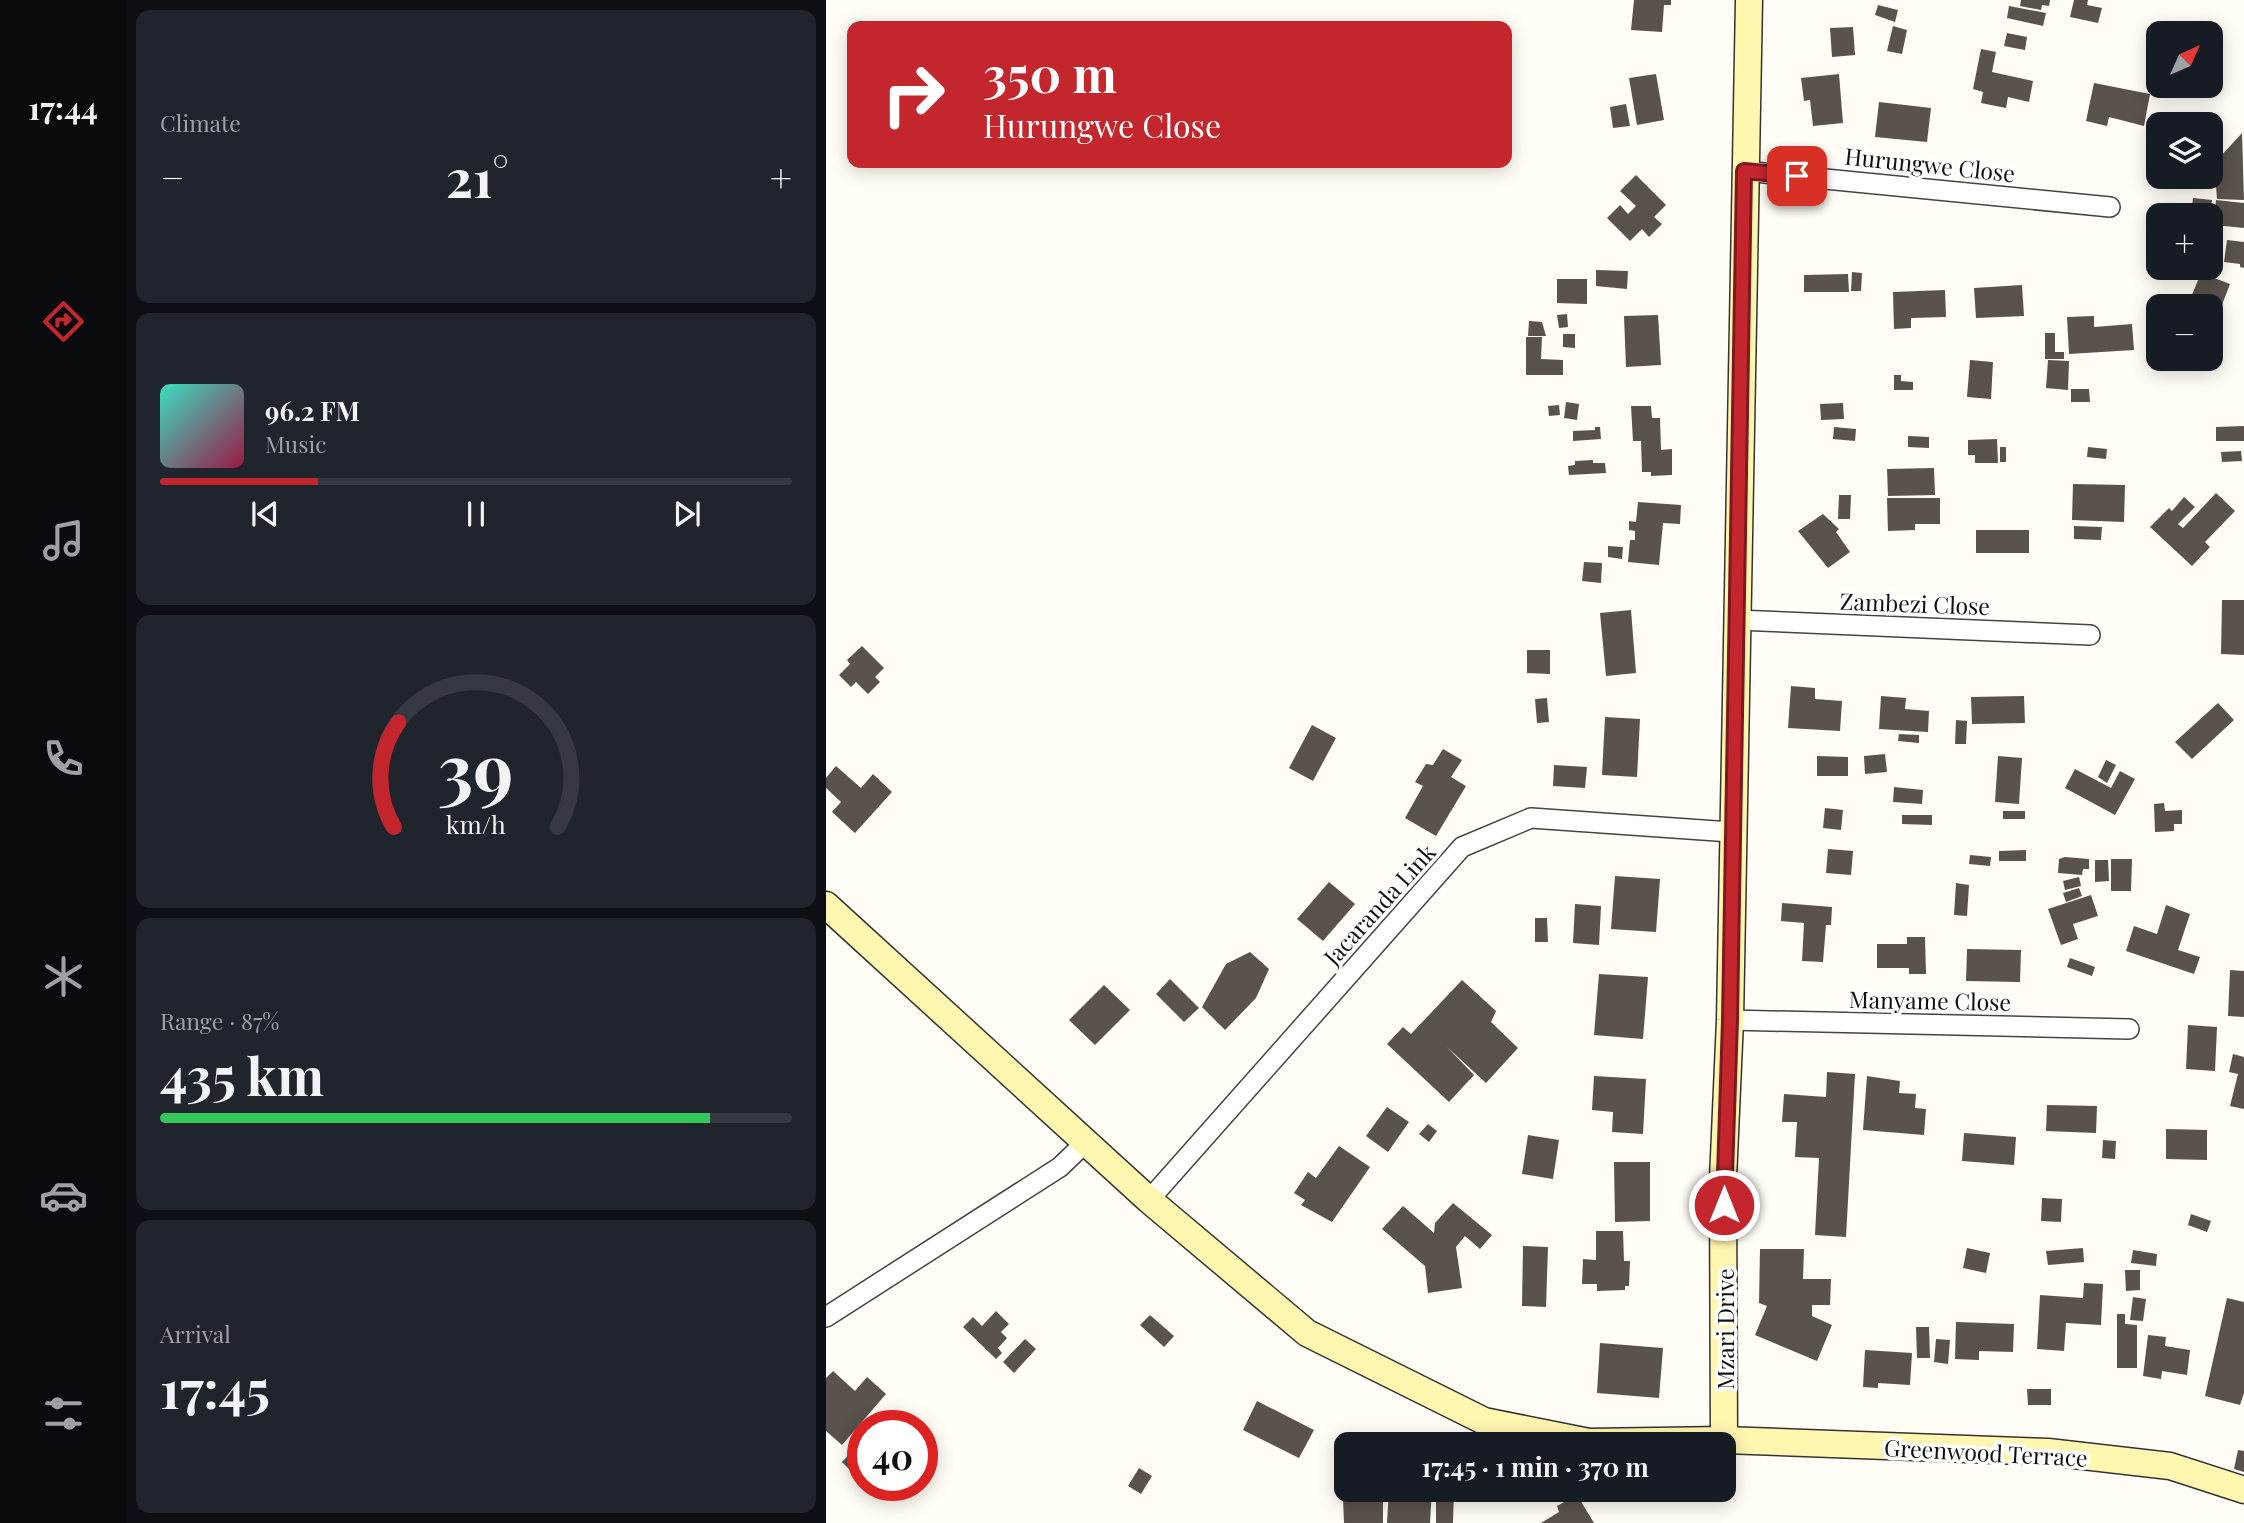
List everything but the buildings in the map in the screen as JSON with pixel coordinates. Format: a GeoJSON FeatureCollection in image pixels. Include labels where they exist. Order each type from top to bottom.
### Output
{"type":"FeatureCollection","features":[{"type":"Feature","properties":{"kind":"street","name":"Mzari Drive"},"geometry":{"type":"LineString","coordinates":[[1724,1432],[1723,1179],[1730,1020],[1731,832],[1749,0]]}},
{"type":"Feature","properties":{"kind":"street","name":"Hurungwe Close"},"geometry":{"type":"LineString","coordinates":[[1744,171],[2110,207]]}},
{"type":"Feature","properties":{"kind":"street","name":"Zambezi Close"},"geometry":{"type":"LineString","coordinates":[[1737,620],[2090,635]]}},
{"type":"Feature","properties":{"kind":"street","name":"Jacaranda Link"},"geometry":{"type":"LineString","coordinates":[[1149,1200],[1462,847],[1531,818],[1731,832]]}},
{"type":"Feature","properties":{"kind":"street","name":"Greenwood Terrace"},"geometry":{"type":"LineString","coordinates":[[826,905],[1149,1200],[1307,1334],[1484,1421],[1539,1432]]}},
{"type":"Feature","properties":{"kind":"street","name":"Manyame Close"},"geometry":{"type":"LineString","coordinates":[[1730,1020],[2129,1030]]}},
{"type":"Feature","properties":{"kind":"street"},"geometry":{"type":"LineString","coordinates":[[826,1317],[1060,1167],[1087,1141]]}},
{"type":"Feature","properties":{"kind":"street","name":"Greenwood Terrace"},"geometry":{"type":"LineString","coordinates":[[1736,1440],[2048,1452],[2170,1466],[2244,1490]]}},
{"type":"Feature","properties":{"kind":"route"},"geometry":{"type":"LineString","coordinates":[[1724,1205],[1730,1020],[1744,171],[1797,176]]}}]}
